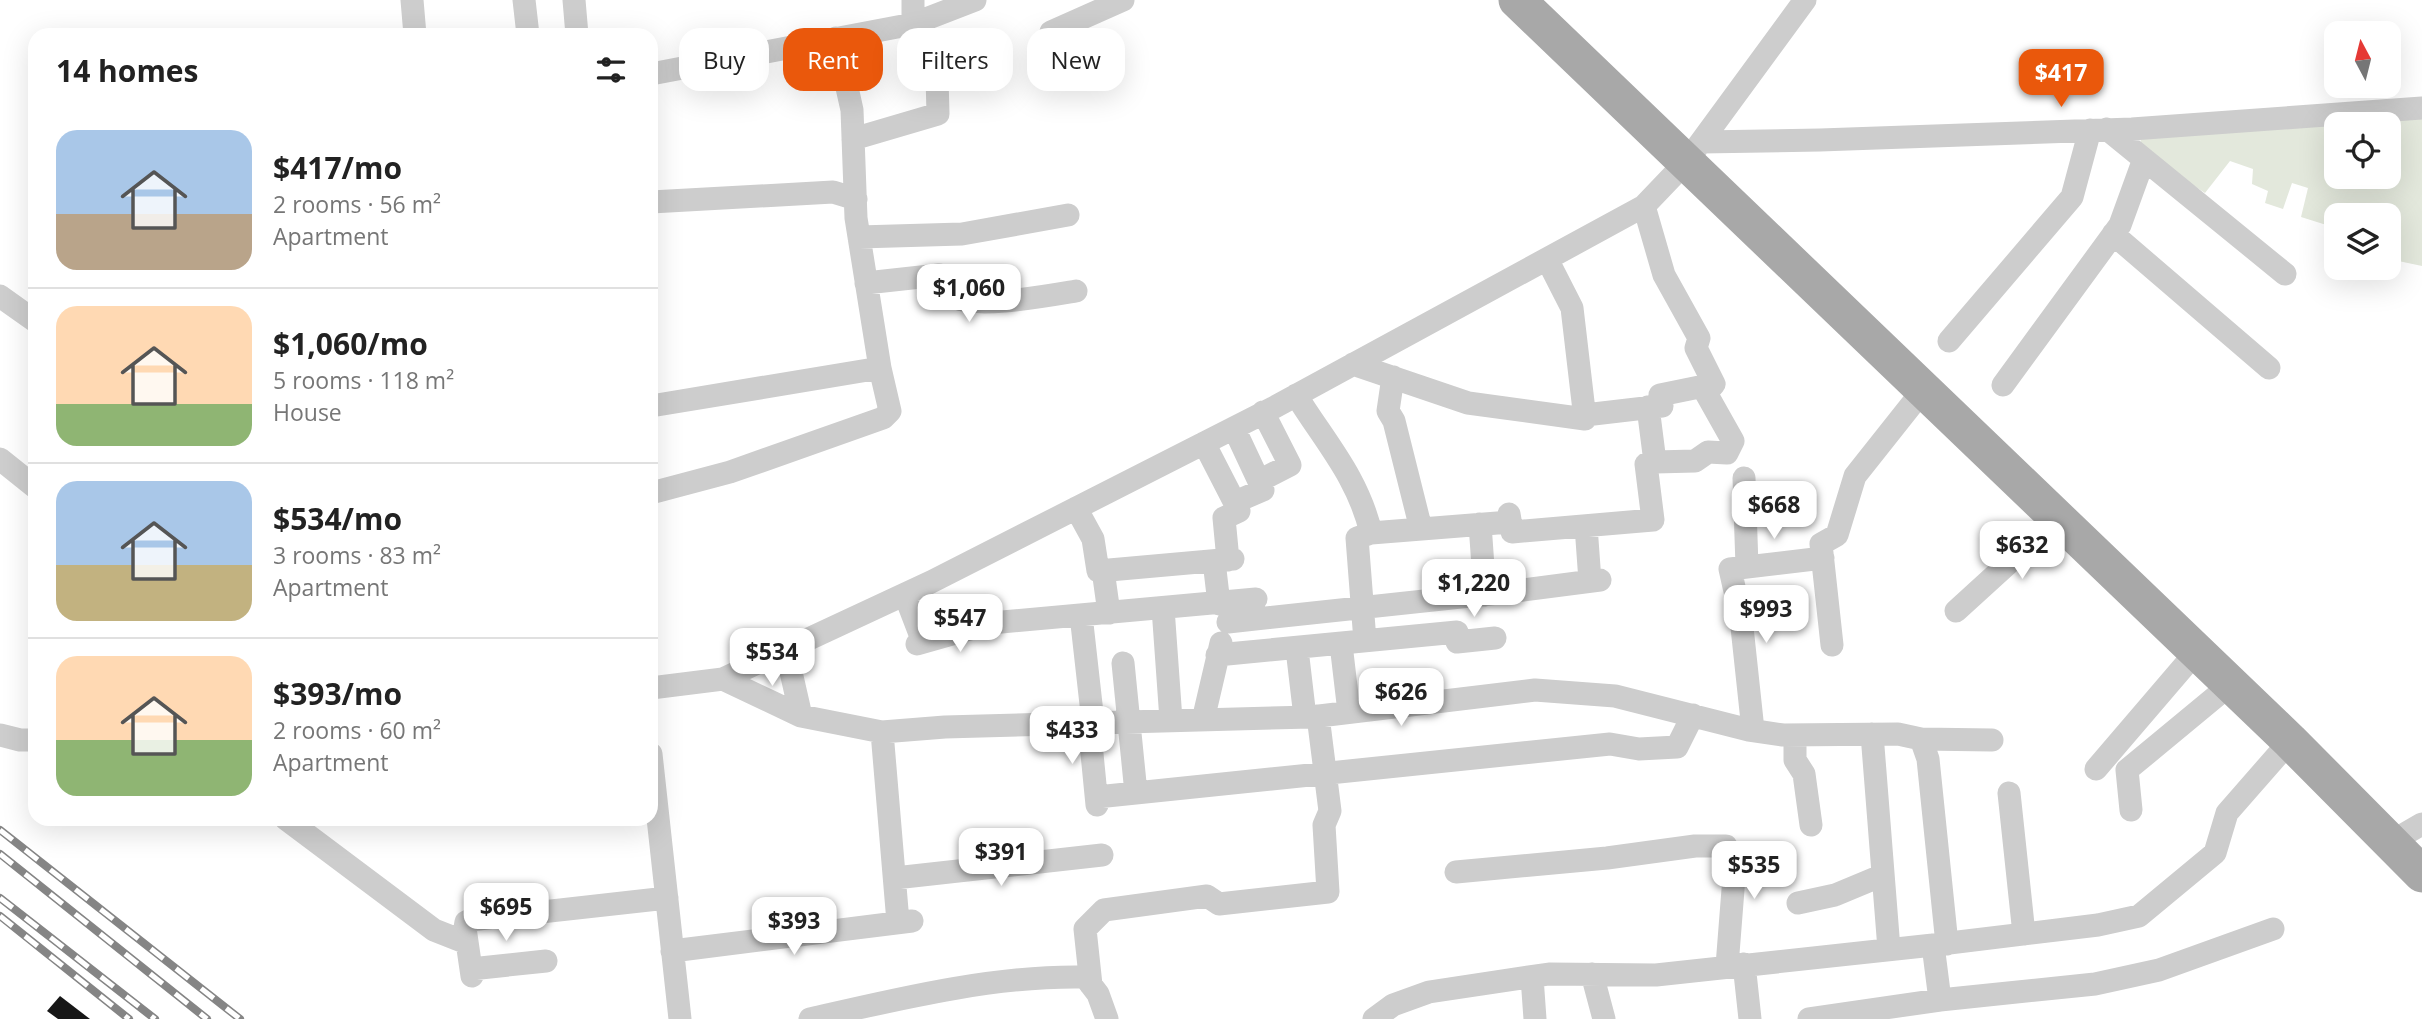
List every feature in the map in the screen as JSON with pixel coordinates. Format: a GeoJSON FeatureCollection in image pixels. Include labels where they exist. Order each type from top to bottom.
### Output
{"type":"FeatureCollection","features":[{"type":"Feature","properties":{"kind":"main road"},"geometry":{"type":"LineString","coordinates":[[1517,0],[1694,151],[1924,389],[2290,741],[2422,874]]}},
{"type":"Feature","properties":{"kind":"street"},"geometry":{"type":"LineString","coordinates":[[412,0],[414,28]]}},
{"type":"Feature","properties":{"kind":"street"},"geometry":{"type":"LineString","coordinates":[[524,0],[527,28]]}},
{"type":"Feature","properties":{"kind":"street"},"geometry":{"type":"LineString","coordinates":[[574,0],[576,28]]}},
{"type":"Feature","properties":{"kind":"street"},"geometry":{"type":"LineString","coordinates":[[913,0],[913,24]]}},
{"type":"Feature","properties":{"kind":"street"},"geometry":{"type":"LineString","coordinates":[[883,29],[913,24],[975,0]]}},
{"type":"Feature","properties":{"kind":"street"},"geometry":{"type":"LineString","coordinates":[[1060,28],[1123,0]]}},
{"type":"Feature","properties":{"kind":"street"},"geometry":{"type":"LineString","coordinates":[[658,687],[723,679],[905,595],[1234,428],[1644,206],[1694,151],[1805,0]]}},
{"type":"Feature","properties":{"kind":"street"},"geometry":{"type":"LineString","coordinates":[[658,73],[783,48]]}},
{"type":"Feature","properties":{"kind":"street"},"geometry":{"type":"LineString","coordinates":[[658,491],[730,472],[883,418],[890,411],[880,368],[856,218],[852,110],[848,91]]}},
{"type":"Feature","properties":{"kind":"street"},"geometry":{"type":"LineString","coordinates":[[853,139],[938,114],[937,91]]}},
{"type":"Feature","properties":{"kind":"street"},"geometry":{"type":"LineString","coordinates":[[1694,151],[1820,140],[2099,129],[2422,108]]}},
{"type":"Feature","properties":{"kind":"street"},"geometry":{"type":"LineString","coordinates":[[2099,129],[2144,159],[2285,274]]}},
{"type":"Feature","properties":{"kind":"street"},"geometry":{"type":"LineString","coordinates":[[1949,341],[2072,197],[2099,129]]}},
{"type":"Feature","properties":{"kind":"street"},"geometry":{"type":"LineString","coordinates":[[2003,385],[2120,225],[2144,159]]}},
{"type":"Feature","properties":{"kind":"street"},"geometry":{"type":"LineString","coordinates":[[658,202],[833,192],[856,199]]}},
{"type":"Feature","properties":{"kind":"street"},"geometry":{"type":"LineString","coordinates":[[1644,206],[1664,275],[1699,338],[1696,348],[1714,384]]}},
{"type":"Feature","properties":{"kind":"street"},"geometry":{"type":"LineString","coordinates":[[859,237],[962,234],[1068,215]]}},
{"type":"Feature","properties":{"kind":"street"},"geometry":{"type":"LineString","coordinates":[[2113,234],[2269,368]]}},
{"type":"Feature","properties":{"kind":"street"},"geometry":{"type":"LineString","coordinates":[[1353,364],[1468,403],[1586,419],[1572,308],[1547,259]]}},
{"type":"Feature","properties":{"kind":"street"},"geometry":{"type":"LineString","coordinates":[[866,283],[939,275],[950,295],[964,302],[1013,300],[1076,291]]}},
{"type":"Feature","properties":{"kind":"street"},"geometry":{"type":"LineString","coordinates":[[0,296],[28,316]]}},
{"type":"Feature","properties":{"kind":"street"},"geometry":{"type":"LineString","coordinates":[[658,404],[880,368]]}},
{"type":"Feature","properties":{"kind":"street"},"geometry":{"type":"LineString","coordinates":[[1393,377],[1388,411],[1394,421],[1421,529]]}},
{"type":"Feature","properties":{"kind":"street"},"geometry":{"type":"LineString","coordinates":[[1585,415],[1662,406],[1660,395],[1714,384]]}},
{"type":"Feature","properties":{"kind":"street"},"geometry":{"type":"LineString","coordinates":[[1365,641],[1357,538],[1371,533],[1480,524],[1510,518],[1511,532],[1653,520],[1646,464],[1695,461],[1708,452],[1727,453],[1733,441],[1706,393],[1714,384]]}},
{"type":"Feature","properties":{"kind":"street"},"geometry":{"type":"LineString","coordinates":[[1832,645],[1821,544],[1836,535],[1855,476],[1924,389]]}},
{"type":"Feature","properties":{"kind":"street"},"geometry":{"type":"LineString","coordinates":[[1296,395],[1350,477],[1366,509],[1371,533]]}},
{"type":"Feature","properties":{"kind":"street"},"geometry":{"type":"LineString","coordinates":[[1648,407],[1655,462]]}},
{"type":"Feature","properties":{"kind":"street"},"geometry":{"type":"LineString","coordinates":[[1259,481],[1290,465],[1263,412]]}},
{"type":"Feature","properties":{"kind":"street"},"geometry":{"type":"LineString","coordinates":[[1234,428],[1263,490],[1235,502]]}},
{"type":"Feature","properties":{"kind":"street"},"geometry":{"type":"LineString","coordinates":[[1203,719],[1224,610],[1224,518],[1239,511],[1204,443]]}},
{"type":"Feature","properties":{"kind":"street"},"geometry":{"type":"LineString","coordinates":[[0,459],[28,481]]}},
{"type":"Feature","properties":{"kind":"street"},"geometry":{"type":"LineString","coordinates":[[1744,478],[1747,566]]}},
{"type":"Feature","properties":{"kind":"street"},"geometry":{"type":"LineString","coordinates":[[1076,508],[1093,539],[1098,571],[1225,560]]}},
{"type":"Feature","properties":{"kind":"street"},"geometry":{"type":"LineString","coordinates":[[1956,611],[2058,518]]}},
{"type":"Feature","properties":{"kind":"street"},"geometry":{"type":"LineString","coordinates":[[1480,524],[1485,595]]}},
{"type":"Feature","properties":{"kind":"street"},"geometry":{"type":"LineString","coordinates":[[905,595],[920,643],[991,623],[1163,608],[1224,610],[1362,607],[1485,595],[1595,580],[1586,526]]}},
{"type":"Feature","properties":{"kind":"street"},"geometry":{"type":"LineString","coordinates":[[1753,730],[1741,618],[1730,569],[1823,558]]}},
{"type":"Feature","properties":{"kind":"street"},"geometry":{"type":"LineString","coordinates":[[1103,570],[1109,613]]}},
{"type":"Feature","properties":{"kind":"street"},"geometry":{"type":"LineString","coordinates":[[1224,610],[1256,599]]}},
{"type":"Feature","properties":{"kind":"street"},"geometry":{"type":"LineString","coordinates":[[1410,601],[1413,636]]}},
{"type":"Feature","properties":{"kind":"street"},"geometry":{"type":"LineString","coordinates":[[1163,608],[1171,720]]}},
{"type":"Feature","properties":{"kind":"street"},"geometry":{"type":"LineString","coordinates":[[1081,615],[1097,801],[1136,793],[1610,744],[1639,749],[1677,747],[1693,715]]}},
{"type":"Feature","properties":{"kind":"street"},"geometry":{"type":"LineString","coordinates":[[1217,655],[1457,632],[1457,642],[1495,638]]}},
{"type":"Feature","properties":{"kind":"street"},"geometry":{"type":"LineString","coordinates":[[1341,644],[1349,712]]}},
{"type":"Feature","properties":{"kind":"street"},"geometry":{"type":"LineString","coordinates":[[1091,985],[1085,929],[1104,911],[1207,896],[1219,904],[1328,892],[1324,825],[1330,811],[1325,772],[1297,649]]}},
{"type":"Feature","properties":{"kind":"street"},"geometry":{"type":"LineString","coordinates":[[786,650],[801,716]]}},
{"type":"Feature","properties":{"kind":"street"},"geometry":{"type":"LineString","coordinates":[[2096,769],[2197,651]]}},
{"type":"Feature","properties":{"kind":"street"},"geometry":{"type":"LineString","coordinates":[[1123,663],[1136,793]]}},
{"type":"Feature","properties":{"kind":"street"},"geometry":{"type":"LineString","coordinates":[[723,679],[801,716],[882,732],[945,727],[1312,716],[1535,690],[1615,695],[1753,730],[1795,735],[1898,734],[1921,739],[1992,740]]}},
{"type":"Feature","properties":{"kind":"street"},"geometry":{"type":"LineString","coordinates":[[2131,810],[2127,770],[2231,684]]}},
{"type":"Feature","properties":{"kind":"street"},"geometry":{"type":"LineString","coordinates":[[672,951],[905,922],[895,878],[882,732]]}},
{"type":"Feature","properties":{"kind":"street"},"geometry":{"type":"LineString","coordinates":[[1872,734],[1889,950]]}},
{"type":"Feature","properties":{"kind":"street"},"geometry":{"type":"LineString","coordinates":[[0,735],[28,740]]}},
{"type":"Feature","properties":{"kind":"street"},"geometry":{"type":"LineString","coordinates":[[1795,735],[1795,760],[1804,774],[1811,825]]}},
{"type":"Feature","properties":{"kind":"street"},"geometry":{"type":"LineString","coordinates":[[1921,739],[1932,781],[1940,944],[1934,1007]]}},
{"type":"Feature","properties":{"kind":"street"},"geometry":{"type":"LineString","coordinates":[[1374,1019],[1393,1005],[1429,992],[1549,974],[1656,975],[2098,925],[2139,916],[2215,853],[2227,813],[2290,741]]}},
{"type":"Feature","properties":{"kind":"street"},"geometry":{"type":"LineString","coordinates":[[2009,793],[2024,934]]}},
{"type":"Feature","properties":{"kind":"street"},"geometry":{"type":"LineString","coordinates":[[658,817],[680,1019]]}},
{"type":"Feature","properties":{"kind":"street"},"geometry":{"type":"LineString","coordinates":[[2391,842],[2422,824]]}},
{"type":"Feature","properties":{"kind":"street"},"geometry":{"type":"LineString","coordinates":[[295,826],[434,930],[467,943]]}},
{"type":"Feature","properties":{"kind":"street"},"geometry":{"type":"LineString","coordinates":[[1456,872],[1607,858],[1695,846],[1726,846],[1735,864],[1735,965],[1751,1019]]}},
{"type":"Feature","properties":{"kind":"street"},"geometry":{"type":"LineString","coordinates":[[895,878],[1102,855]]}},
{"type":"Feature","properties":{"kind":"street"},"geometry":{"type":"LineString","coordinates":[[1798,903],[1835,895],[1883,875]]}},
{"type":"Feature","properties":{"kind":"street"},"geometry":{"type":"LineString","coordinates":[[546,961],[472,972],[466,922],[667,898]]}},
{"type":"Feature","properties":{"kind":"street"},"geometry":{"type":"LineString","coordinates":[[1809,1019],[1934,1007],[2095,984],[2159,970],[2273,929]]}},
{"type":"Feature","properties":{"kind":"street"},"geometry":{"type":"LineString","coordinates":[[1592,974],[1604,1019]]}},
{"type":"Feature","properties":{"kind":"street"},"geometry":{"type":"LineString","coordinates":[[810,1019],[904,998],[1048,976],[1085,977],[1098,994],[1107,1019]]}},
{"type":"Feature","properties":{"kind":"street"},"geometry":{"type":"LineString","coordinates":[[1532,977],[1535,1019]]}},
{"type":"Feature","properties":{"kind":"shaded area"},"geometry":{"type":"Polygon","coordinates":[[[2422,102],[2422,266],[2401,262],[2401,203],[2324,203],[2324,224],[2301,217],[2308,188],[2292,183],[2283,209],[2265,203],[2268,191],[2252,184],[2253,169],[2230,161],[2205,193],[2142,151],[2138,121],[2422,102]]]}},
{"type":"Feature","properties":{"kind":"building"},"geometry":{"type":"Polygon","coordinates":[[[60,996],[90,1019],[58,1019],[47,1011],[60,996]]]}},
{"type":"Feature","properties":{"kind":"railway"},"geometry":{"type":"LineString","coordinates":[[0,830],[240,1019]]}},
{"type":"Feature","properties":{"kind":"railway"},"geometry":{"type":"LineString","coordinates":[[0,854],[207,1019]]}},
{"type":"Feature","properties":{"kind":"railway"},"geometry":{"type":"LineString","coordinates":[[0,898],[155,1019]]}},
{"type":"Feature","properties":{"kind":"railway"},"geometry":{"type":"LineString","coordinates":[[0,916],[129,1019]]}}]}
